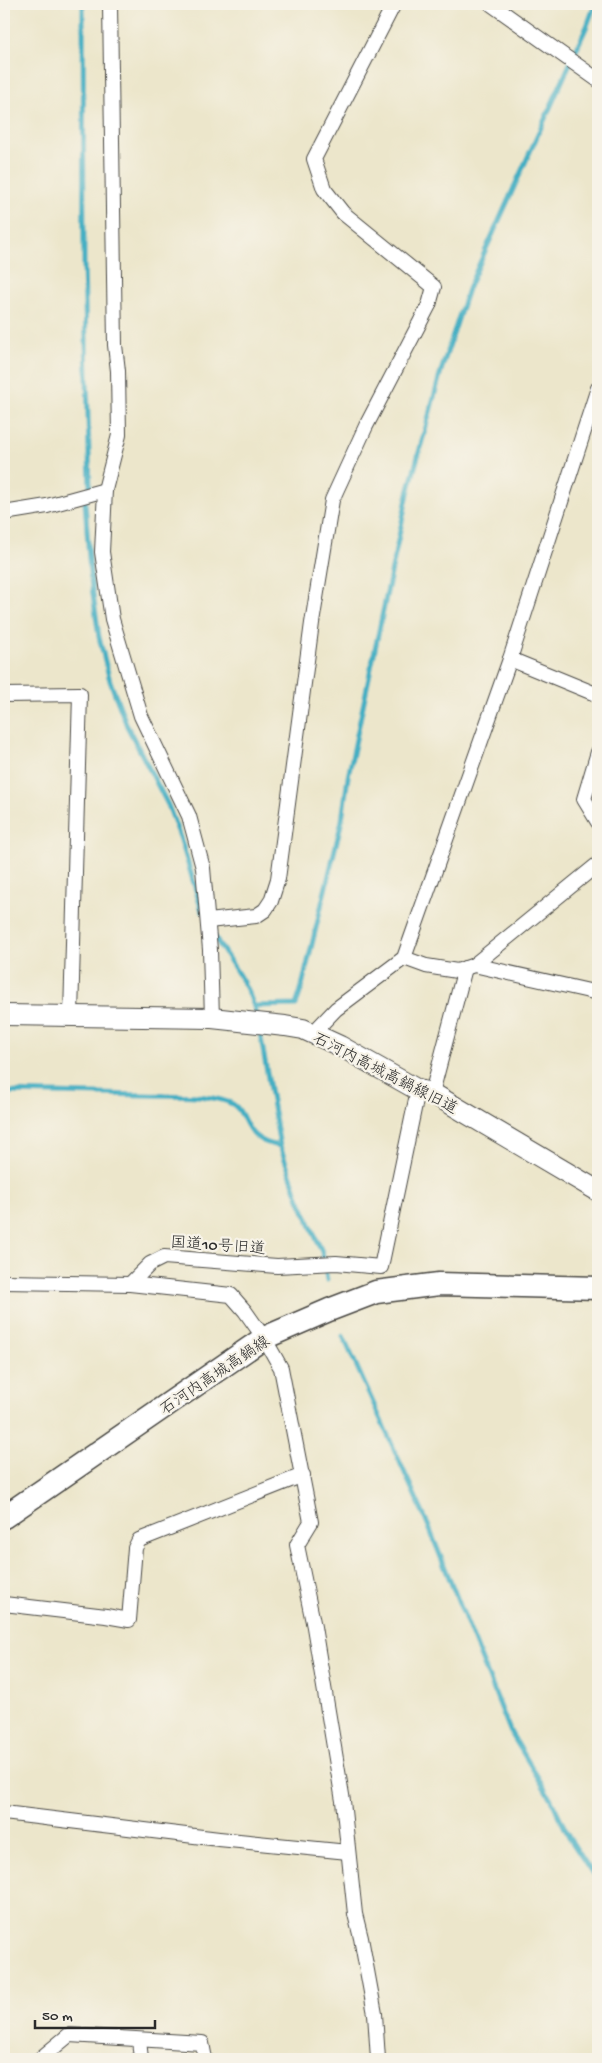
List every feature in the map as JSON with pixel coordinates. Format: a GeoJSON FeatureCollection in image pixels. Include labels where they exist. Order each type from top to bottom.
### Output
{"type":"FeatureCollection","features":[{"type":"Feature","properties":{"kind":"main road","name":"石河内高城高鍋線"},"geometry":{"type":"LineString","coordinates":[[4,1517],[264,1338],[376,1292],[439,1284],[598,1288]]}},
{"type":"Feature","properties":{"kind":"street"},"geometry":{"type":"LineString","coordinates":[[110,4],[115,345],[118,371],[119,435],[105,490],[102,552],[112,619],[141,716],[189,816],[203,868],[208,921],[212,1018]]}},
{"type":"Feature","properties":{"kind":"street"},"geometry":{"type":"LineString","coordinates":[[208,921],[256,916],[271,901],[278,879],[312,623],[332,500],[366,426],[429,305],[434,287],[343,213],[324,189],[314,159],[394,4]]}},
{"type":"Feature","properties":{"kind":"street"},"geometry":{"type":"LineString","coordinates":[[491,4],[598,80]]}},
{"type":"Feature","properties":{"kind":"street"},"geometry":{"type":"LineString","coordinates":[[313,1033],[336,1009],[404,958],[510,659],[598,388]]}},
{"type":"Feature","properties":{"kind":"street"},"geometry":{"type":"LineString","coordinates":[[4,512],[47,506],[105,490]]}},
{"type":"Feature","properties":{"kind":"street"},"geometry":{"type":"LineString","coordinates":[[510,659],[598,695]]}},
{"type":"Feature","properties":{"kind":"street"},"geometry":{"type":"LineString","coordinates":[[4,695],[80,694],[71,1015]]}},
{"type":"Feature","properties":{"kind":"street"},"geometry":{"type":"LineString","coordinates":[[598,752],[584,799],[598,822]]}},
{"type":"Feature","properties":{"kind":"street"},"geometry":{"type":"LineString","coordinates":[[404,958],[426,966],[457,971],[469,967],[598,864]]}},
{"type":"Feature","properties":{"kind":"street"},"geometry":{"type":"LineString","coordinates":[[469,967],[596,990]]}},
{"type":"Feature","properties":{"kind":"street"},"geometry":{"type":"LineString","coordinates":[[425,1092],[469,967]]}},
{"type":"Feature","properties":{"kind":"street","name":"石河内高城高鍋線旧道"},"geometry":{"type":"LineString","coordinates":[[4,1015],[212,1018],[285,1026],[313,1033],[425,1092],[598,1191]]}},
{"type":"Feature","properties":{"kind":"street","name":"国道10号旧道"},"geometry":{"type":"LineString","coordinates":[[130,1284],[150,1264],[164,1257],[277,1266],[336,1263],[380,1267],[425,1092]]}},
{"type":"Feature","properties":{"kind":"street"},"geometry":{"type":"LineString","coordinates":[[4,1282],[130,1284],[230,1295],[245,1311],[264,1338],[281,1368],[311,1522],[297,1545],[314,1627],[344,1801],[355,1914],[375,2014],[378,2059]]}},
{"type":"Feature","properties":{"kind":"street"},"geometry":{"type":"LineString","coordinates":[[4,1604],[129,1620],[134,1548],[139,1540],[303,1475]]}},
{"type":"Feature","properties":{"kind":"street"},"geometry":{"type":"LineString","coordinates":[[4,1813],[220,1839],[348,1852]]}},
{"type":"Feature","properties":{"kind":"street"},"geometry":{"type":"LineString","coordinates":[[40,2059],[69,2035],[202,2043],[205,2059]]}},
{"type":"Feature","properties":{"kind":"street"},"geometry":{"type":"LineString","coordinates":[[139,2040],[141,2059]]}},
{"type":"Feature","properties":{"kind":"waterway"},"geometry":{"type":"LineString","coordinates":[[83,4],[84,265],[90,490],[85,502],[90,572],[99,637],[110,681],[127,726],[168,805],[181,840],[202,911]]}},
{"type":"Feature","properties":{"kind":"waterway"},"geometry":{"type":"LineString","coordinates":[[255,1006],[296,1005],[342,820],[348,777],[408,493],[441,371],[468,289],[587,26],[595,4]]}},
{"type":"Feature","properties":{"kind":"waterway"},"geometry":{"type":"LineString","coordinates":[[213,934],[245,985],[257,1019]]}},
{"type":"Feature","properties":{"kind":"waterway"},"geometry":{"type":"LineString","coordinates":[[259,1027],[280,1146],[299,1199],[322,1252],[327,1280]]}},
{"type":"Feature","properties":{"kind":"waterway"},"geometry":{"type":"LineString","coordinates":[[4,1092],[208,1097],[228,1102],[235,1106],[257,1138],[280,1146]]}},
{"type":"Feature","properties":{"kind":"waterway"},"geometry":{"type":"LineString","coordinates":[[343,1336],[426,1520],[511,1733],[551,1799],[570,1839],[598,1882]]}}]}
